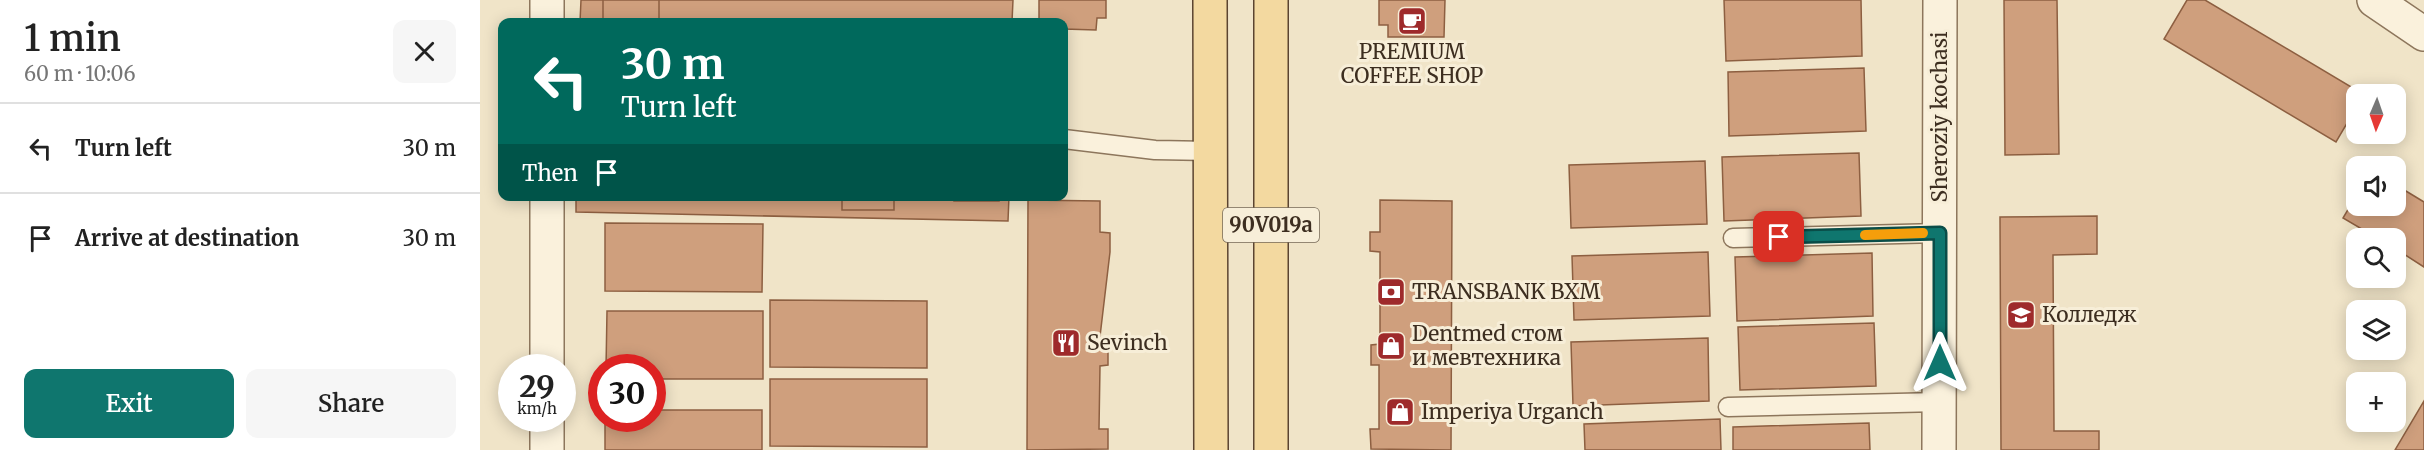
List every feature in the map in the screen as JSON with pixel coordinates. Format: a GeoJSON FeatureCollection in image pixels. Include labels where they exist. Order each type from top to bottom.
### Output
{"type":"FeatureCollection","features":[{"type":"Feature","properties":{"kind":"main road","name":"90V019a"},"geometry":{"type":"LineString","coordinates":[[1210,0],[1211,450]]}},
{"type":"Feature","properties":{"kind":"main road","name":"90V019a"},"geometry":{"type":"LineString","coordinates":[[1270,450],[1272,0]]}},
{"type":"Feature","properties":{"kind":"street"},"geometry":{"type":"LineString","coordinates":[[547,0],[547,18]]}},
{"type":"Feature","properties":{"kind":"street","name":"Sheroziy kochasi"},"geometry":{"type":"LineString","coordinates":[[1939,450],[1940,0]]}},
{"type":"Feature","properties":{"kind":"street"},"geometry":{"type":"LineString","coordinates":[[2374,0],[2424,34]]}},
{"type":"Feature","properties":{"kind":"street"},"geometry":{"type":"LineString","coordinates":[[547,201],[547,354]]}},
{"type":"Feature","properties":{"kind":"street"},"geometry":{"type":"LineString","coordinates":[[547,432],[547,450]]}},
{"type":"Feature","properties":{"kind":"lane"},"geometry":{"type":"LineString","coordinates":[[1068,139],[1155,150],[1210,151]]}},
{"type":"Feature","properties":{"kind":"lane"},"geometry":{"type":"LineString","coordinates":[[1733,238],[1940,233]]}},
{"type":"Feature","properties":{"kind":"lane"},"geometry":{"type":"LineString","coordinates":[[1728,407],[1940,402]]}},
{"type":"Feature","properties":{"kind":"building"},"geometry":{"type":"Polygon","coordinates":[[[581,0],[1013,0],[1012,18],[580,18],[581,0]]]}},
{"type":"Feature","properties":{"kind":"building"},"geometry":{"type":"Polygon","coordinates":[[[603,0],[659,0],[659,18],[603,18],[603,0]]]}},
{"type":"Feature","properties":{"kind":"building"},"geometry":{"type":"Polygon","coordinates":[[[1039,0],[1106,0],[1106,18],[1097,18],[1096,30],[1068,29],[1068,18],[1039,18],[1039,0]]]}},
{"type":"Feature","properties":{"kind":"building"},"geometry":{"type":"Polygon","coordinates":[[[1379,0],[1445,0],[1444,37],[1388,37],[1388,25],[1379,25],[1379,0]]]}},
{"type":"Feature","properties":{"kind":"building"},"geometry":{"type":"Polygon","coordinates":[[[1724,0],[1861,0],[1862,56],[1726,61],[1724,0]]]}},
{"type":"Feature","properties":{"kind":"building"},"geometry":{"type":"Polygon","coordinates":[[[2004,0],[2057,0],[2059,154],[2005,155],[2004,0]]]}},
{"type":"Feature","properties":{"kind":"building"},"geometry":{"type":"Polygon","coordinates":[[[2187,0],[2205,0],[2346,84],[2346,125],[2336,142],[2164,39],[2187,0]]]}},
{"type":"Feature","properties":{"kind":"building"},"geometry":{"type":"Polygon","coordinates":[[[1864,68],[1866,131],[1729,136],[1728,72],[1864,68]]]}},
{"type":"Feature","properties":{"kind":"building"},"geometry":{"type":"Polygon","coordinates":[[[1859,153],[1861,216],[1724,221],[1722,157],[1859,153]]]}},
{"type":"Feature","properties":{"kind":"building"},"geometry":{"type":"Polygon","coordinates":[[[1705,161],[1707,224],[1571,228],[1569,165],[1705,161]]]}},
{"type":"Feature","properties":{"kind":"building"},"geometry":{"type":"Polygon","coordinates":[[[2406,191],[2424,202],[2424,267],[2406,255],[2406,228],[2360,228],[2343,218],[2346,213],[2346,216],[2406,216],[2406,191]]]}},
{"type":"Feature","properties":{"kind":"building"},"geometry":{"type":"Polygon","coordinates":[[[1380,200],[1452,201],[1451,450],[1371,449],[1370,429],[1379,429],[1379,365],[1371,365],[1371,345],[1380,344],[1380,252],[1370,251],[1370,232],[1380,232],[1380,200]]]}},
{"type":"Feature","properties":{"kind":"building"},"geometry":{"type":"Polygon","coordinates":[[[576,201],[1009,201],[1008,221],[576,212],[576,201]]]}},
{"type":"Feature","properties":{"kind":"building"},"geometry":{"type":"Polygon","coordinates":[[[842,201],[894,201],[894,210],[842,210],[842,201]]]}},
{"type":"Feature","properties":{"kind":"building"},"geometry":{"type":"Polygon","coordinates":[[[1028,201],[1100,201],[1100,232],[1110,233],[1110,252],[1099,345],[1108,345],[1108,365],[1100,366],[1099,429],[1108,429],[1108,449],[1027,450],[1028,201]]]}},
{"type":"Feature","properties":{"kind":"building"},"geometry":{"type":"Polygon","coordinates":[[[2097,216],[2097,254],[2053,255],[2054,431],[2099,431],[2099,450],[2001,450],[2000,217],[2097,216]]]}},
{"type":"Feature","properties":{"kind":"building"},"geometry":{"type":"Polygon","coordinates":[[[605,223],[763,224],[762,292],[605,291],[605,223]]]}},
{"type":"Feature","properties":{"kind":"building"},"geometry":{"type":"Polygon","coordinates":[[[1708,252],[1710,316],[1574,320],[1572,256],[1708,252]]]}},
{"type":"Feature","properties":{"kind":"building"},"geometry":{"type":"Polygon","coordinates":[[[1872,253],[1873,316],[1737,321],[1735,257],[1872,253]]]}},
{"type":"Feature","properties":{"kind":"building"},"geometry":{"type":"Polygon","coordinates":[[[770,300],[927,301],[927,368],[770,367],[770,300]]]}},
{"type":"Feature","properties":{"kind":"building"},"geometry":{"type":"Polygon","coordinates":[[[607,311],[763,311],[763,379],[666,379],[666,354],[606,354],[607,311]]]}},
{"type":"Feature","properties":{"kind":"building"},"geometry":{"type":"Polygon","coordinates":[[[1874,323],[1876,386],[1740,390],[1738,327],[1874,323]]]}},
{"type":"Feature","properties":{"kind":"building"},"geometry":{"type":"Polygon","coordinates":[[[1708,338],[1709,401],[1573,406],[1571,342],[1708,338]]]}},
{"type":"Feature","properties":{"kind":"building"},"geometry":{"type":"Polygon","coordinates":[[[770,379],[927,379],[927,447],[770,446],[770,379]]]}},
{"type":"Feature","properties":{"kind":"building"},"geometry":{"type":"Polygon","coordinates":[[[2424,401],[2424,450],[2395,450],[2424,401]]]}},
{"type":"Feature","properties":{"kind":"building"},"geometry":{"type":"Polygon","coordinates":[[[666,410],[762,410],[762,450],[605,450],[605,432],[666,432],[666,410]]]}},
{"type":"Feature","properties":{"kind":"building"},"geometry":{"type":"Polygon","coordinates":[[[1720,419],[1721,450],[1585,450],[1584,424],[1720,419]]]}},
{"type":"Feature","properties":{"kind":"building"},"geometry":{"type":"Polygon","coordinates":[[[1869,423],[1870,450],[1733,450],[1733,427],[1869,423]]]}},
{"type":"Feature","properties":{"kind":"slow traffic"},"geometry":{"type":"LineString","coordinates":[[1865,235],[1923,233]]}},
{"type":"Feature","properties":{"kind":"place","name":"PREMIUM COFFEE SHOP"},"geometry":{"type":"Point","coordinates":[1412,21]}},
{"type":"Feature","properties":{"kind":"place","name":"TRANSBANK BXM"},"geometry":{"type":"Point","coordinates":[1391,292]}},
{"type":"Feature","properties":{"kind":"place","name":"Колледж"},"geometry":{"type":"Point","coordinates":[2021,315]}},
{"type":"Feature","properties":{"kind":"place","name":"Sevinch"},"geometry":{"type":"Point","coordinates":[1066,343]}},
{"type":"Feature","properties":{"kind":"place","name":"Dentmed стом и мевтехника"},"geometry":{"type":"Point","coordinates":[1391,346]}},
{"type":"Feature","properties":{"kind":"place","name":"Imperiya Urganch"},"geometry":{"type":"Point","coordinates":[1400,412]}},
{"type":"Feature","properties":{"kind":"route"},"geometry":{"type":"LineString","coordinates":[[1779,237],[1940,233],[1940,363]]}}]}
